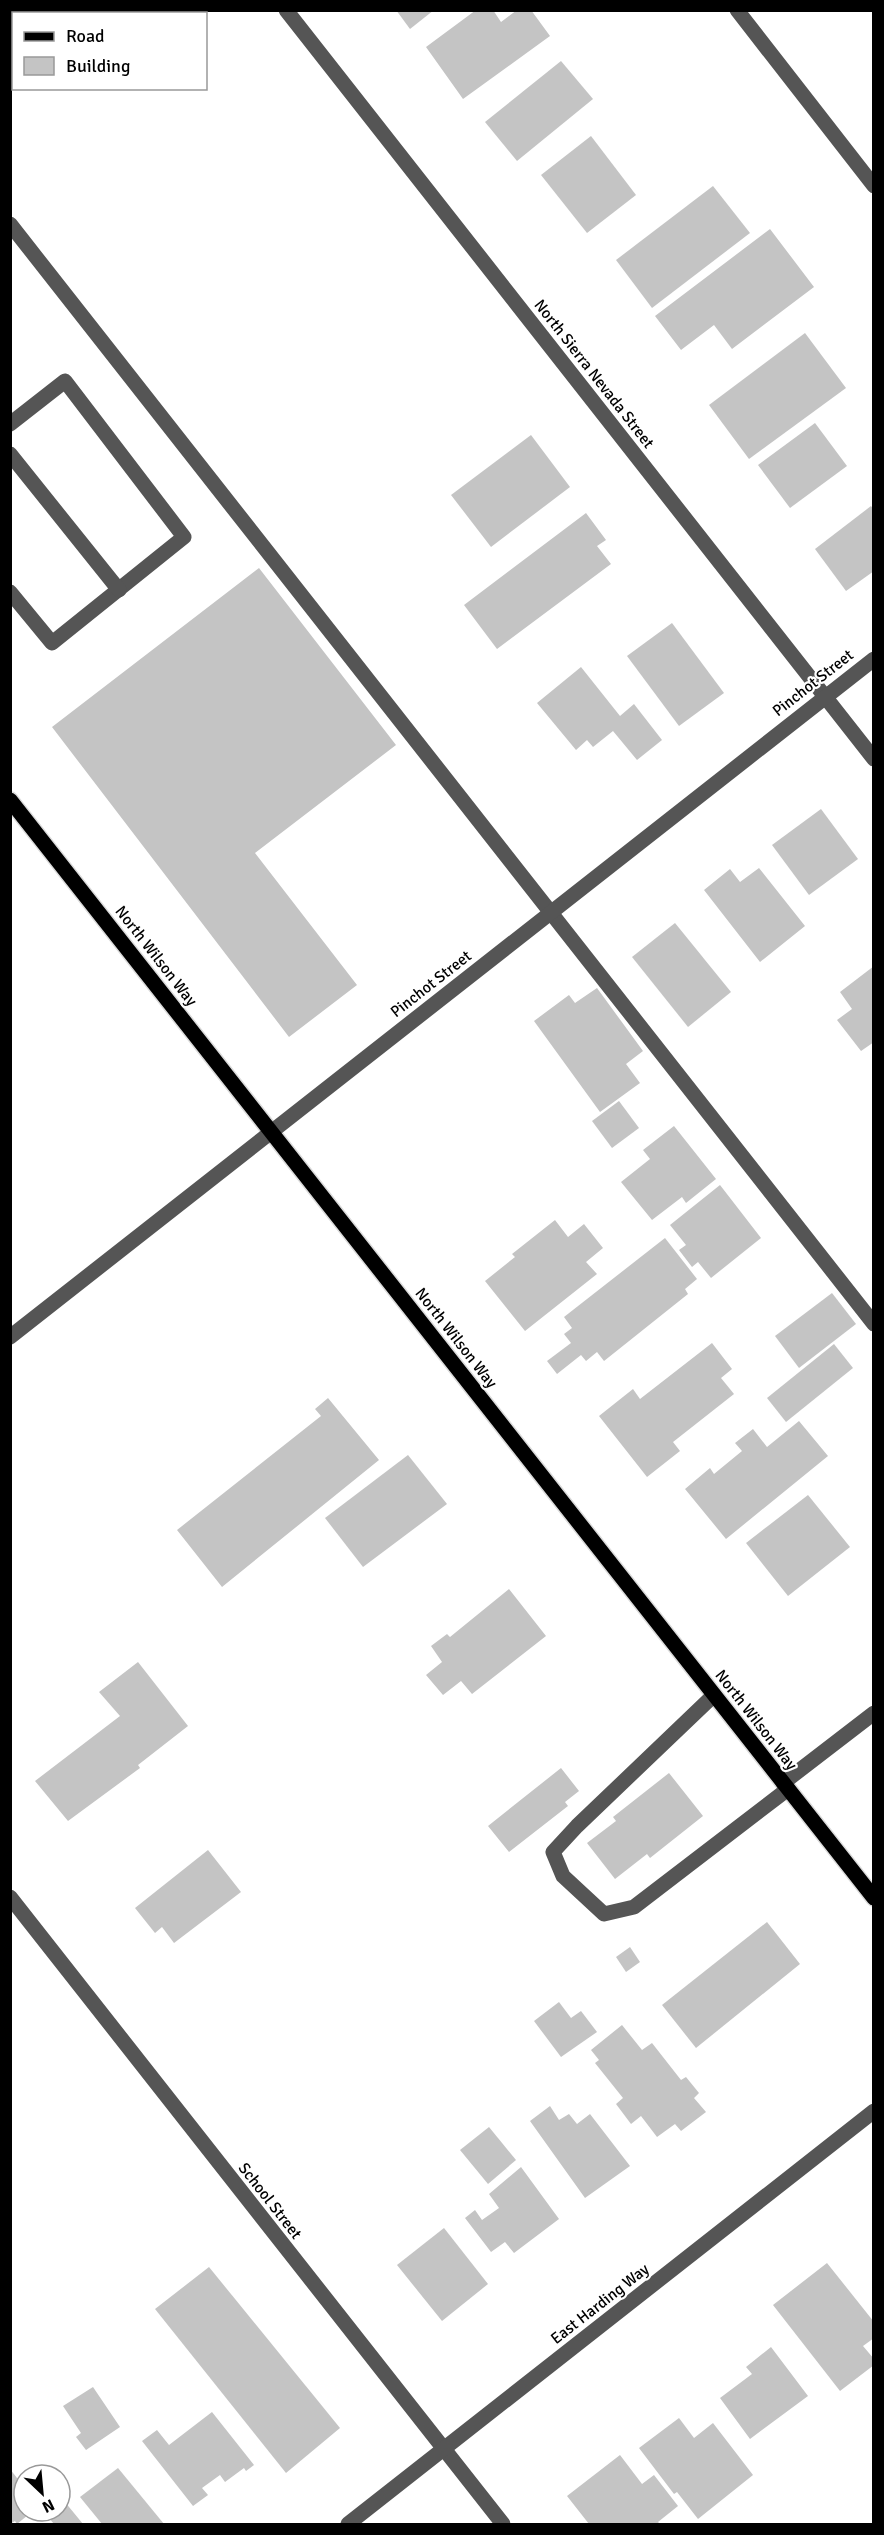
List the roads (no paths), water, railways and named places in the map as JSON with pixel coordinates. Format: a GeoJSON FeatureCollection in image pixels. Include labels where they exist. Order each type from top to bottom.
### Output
{"type":"FeatureCollection","features":[{"type":"Feature","properties":{"kind":"main road","name":"North Wilson Way"},"geometry":{"type":"LineString","coordinates":[[10,800],[873,1898]]}},
{"type":"Feature","properties":{"kind":"street","name":"North Sierra Nevada Street"},"geometry":{"type":"LineString","coordinates":[[286,10],[873,759]]}},
{"type":"Feature","properties":{"kind":"street"},"geometry":{"type":"LineString","coordinates":[[737,10],[873,186]]}},
{"type":"Feature","properties":{"kind":"street"},"geometry":{"type":"LineString","coordinates":[[10,224],[873,1324]]}},
{"type":"Feature","properties":{"kind":"street"},"geometry":{"type":"LineString","coordinates":[[10,424],[65,381],[184,537],[52,643],[10,592]]}},
{"type":"Feature","properties":{"kind":"street"},"geometry":{"type":"LineString","coordinates":[[10,454],[118,590]]}},
{"type":"Feature","properties":{"kind":"street","name":"Pinchot Street"},"geometry":{"type":"LineString","coordinates":[[10,1337],[873,659]]}},
{"type":"Feature","properties":{"kind":"street"},"geometry":{"type":"LineString","coordinates":[[714,1695],[553,1852],[563,1876],[604,1914],[633,1907],[710,1851],[873,1713]]}},
{"type":"Feature","properties":{"kind":"street","name":"School Street"},"geometry":{"type":"LineString","coordinates":[[10,1897],[503,2524]]}},
{"type":"Feature","properties":{"kind":"street","name":"East Harding Way"},"geometry":{"type":"LineString","coordinates":[[348,2524],[873,2111]]}}]}
